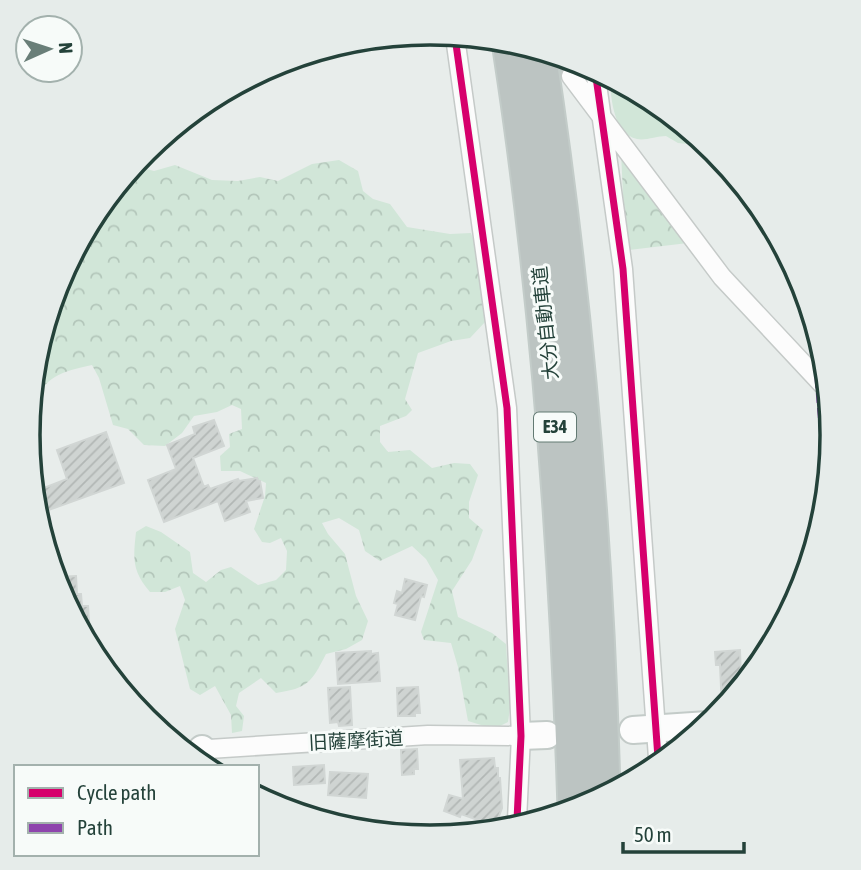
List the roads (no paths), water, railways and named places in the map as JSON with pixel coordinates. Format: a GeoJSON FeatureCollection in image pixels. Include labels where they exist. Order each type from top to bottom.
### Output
{"type":"FeatureCollection","features":[{"type":"Feature","properties":{"kind":"highway","name":"大分自動車道"},"geometry":{"type":"LineString","coordinates":[[511,53],[526,153],[548,345],[564,545],[575,798]]}},
{"type":"Feature","properties":{"kind":"highway","name":"大分自動車道"},"geometry":{"type":"LineString","coordinates":[[539,60],[553,147],[576,342],[591,542],[604,784]]}},
{"type":"Feature","properties":{"kind":"street"},"geometry":{"type":"LineString","coordinates":[[456,46],[507,408],[534,735],[518,815]]}},
{"type":"Feature","properties":{"kind":"street"},"geometry":{"type":"LineString","coordinates":[[571,76],[600,111],[722,277],[816,377]]}},
{"type":"Feature","properties":{"kind":"street"},"geometry":{"type":"LineString","coordinates":[[596,82],[623,269],[644,729],[656,753]]}},
{"type":"Feature","properties":{"kind":"street"},"geometry":{"type":"LineString","coordinates":[[644,729],[690,726]]}},
{"type":"Feature","properties":{"kind":"street","name":"旧薩摩街道"},"geometry":{"type":"LineString","coordinates":[[203,752],[428,735],[534,735]]}},
{"type":"Feature","properties":{"kind":"tunnel"},"geometry":{"type":"LineString","coordinates":[[564,68],[571,76]]}}]}
